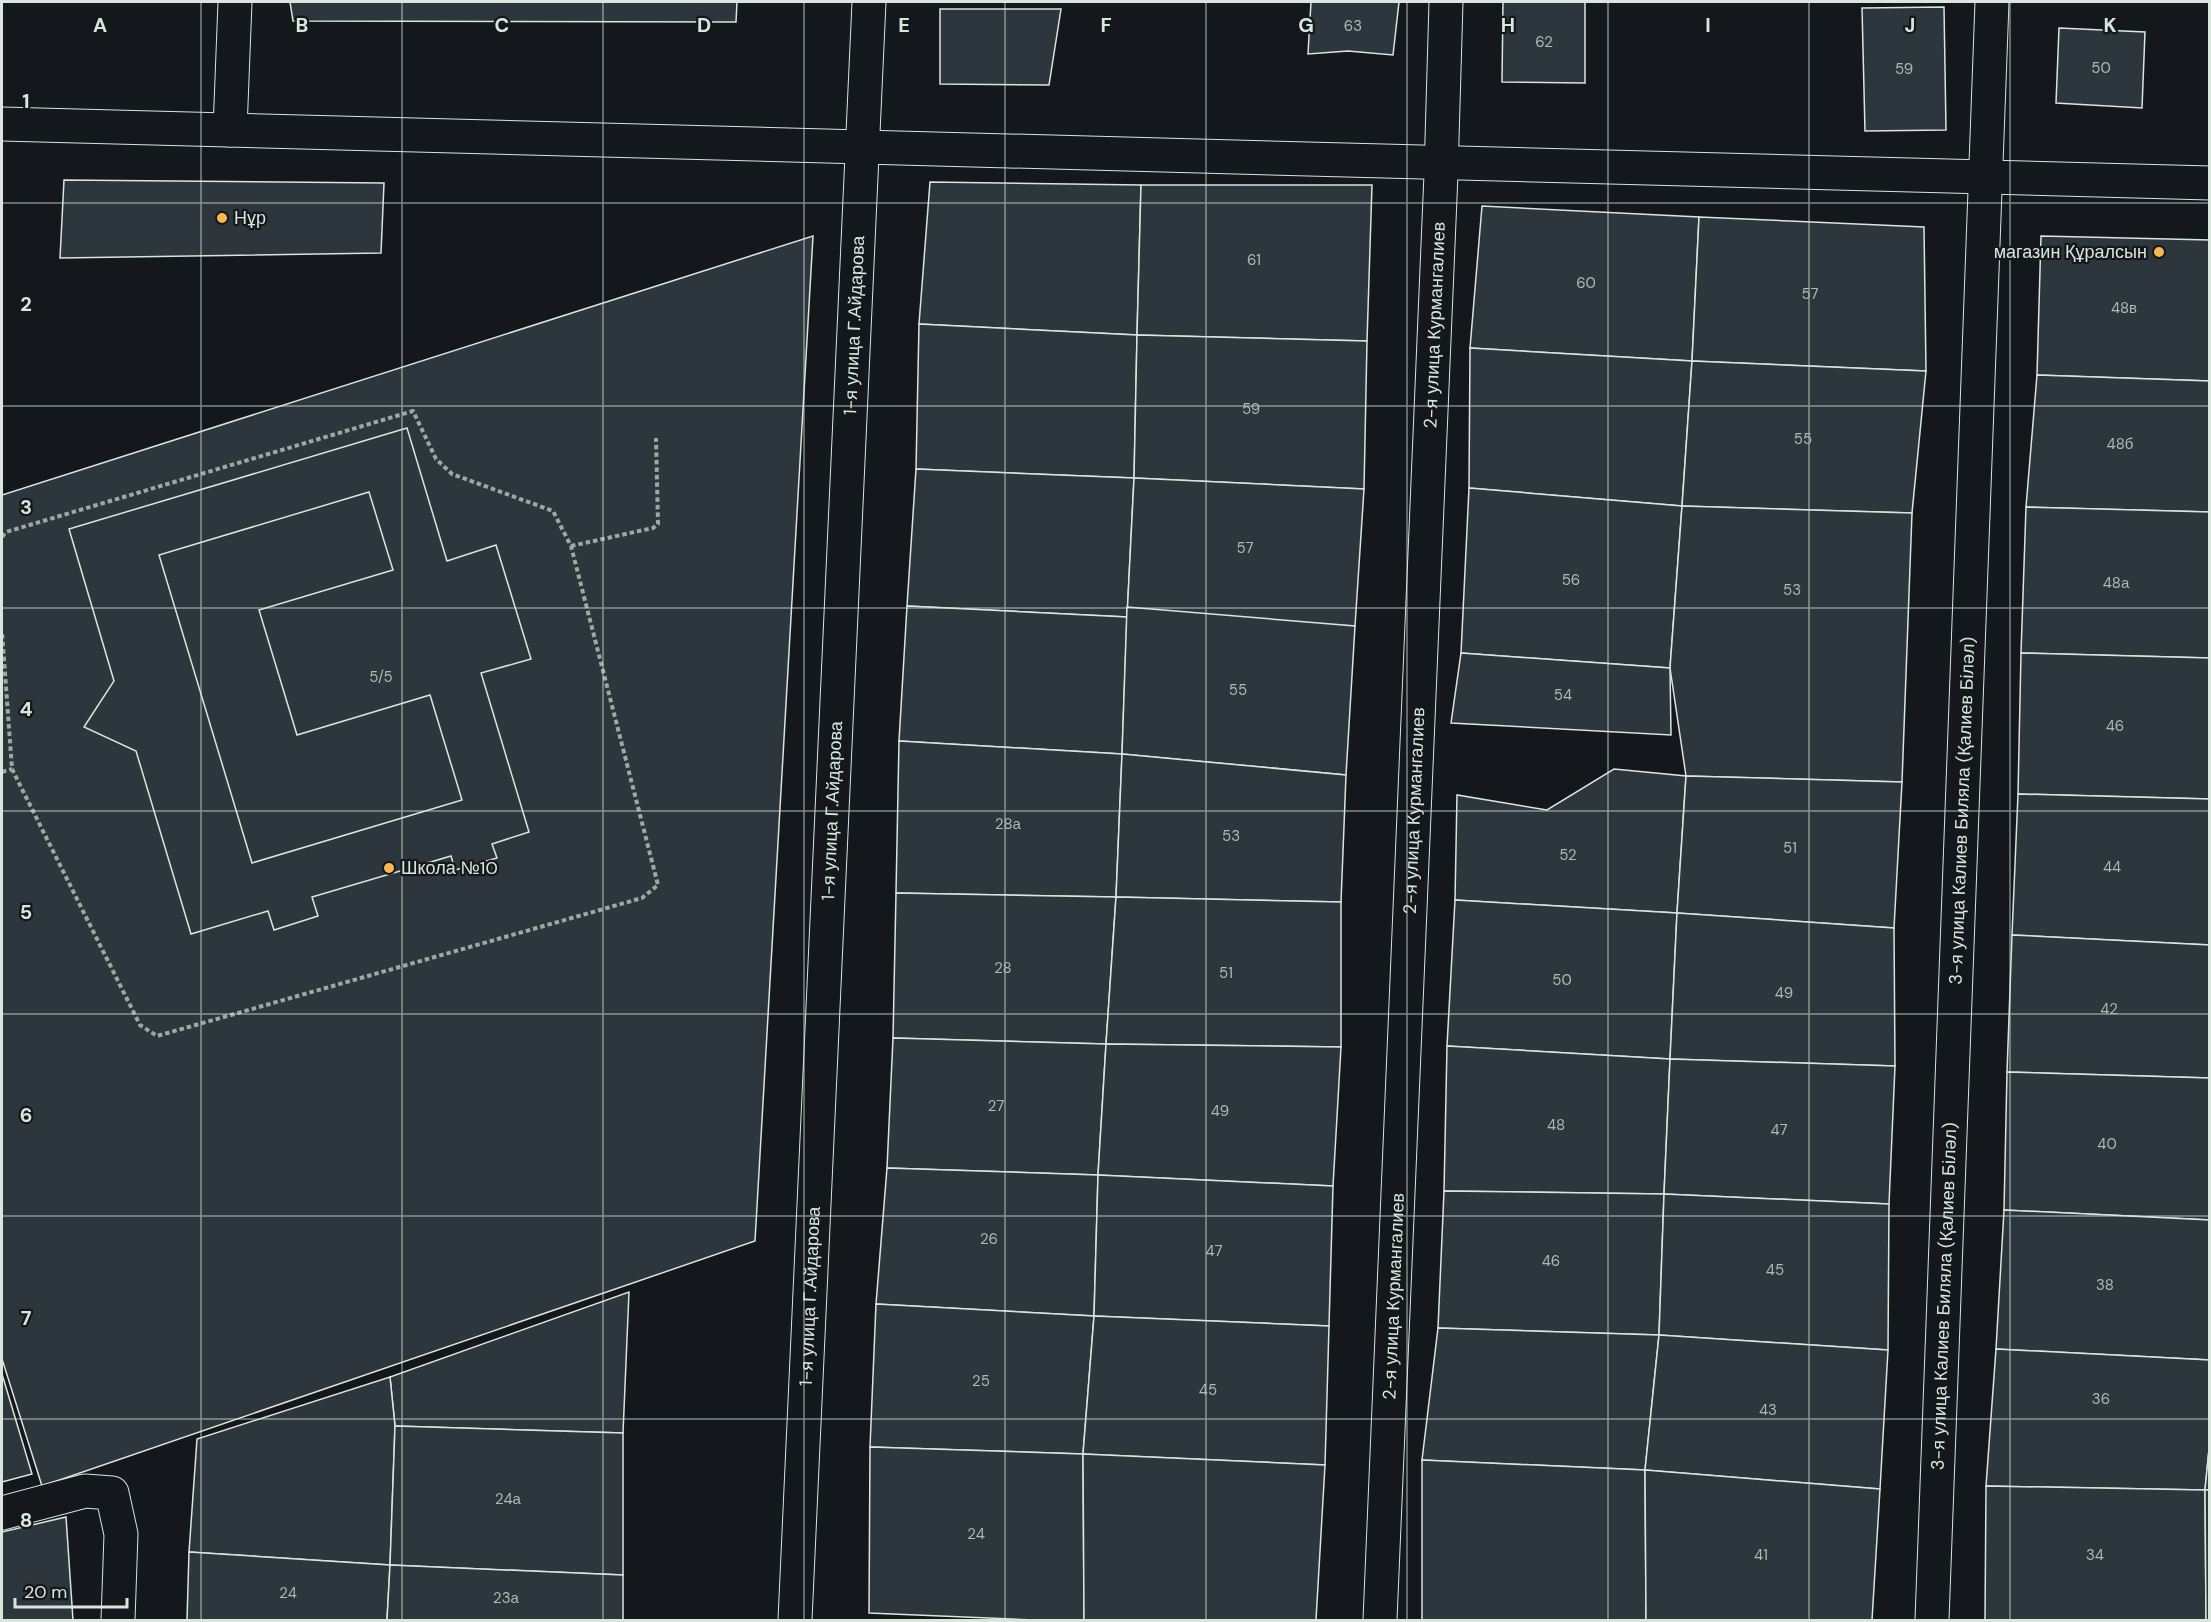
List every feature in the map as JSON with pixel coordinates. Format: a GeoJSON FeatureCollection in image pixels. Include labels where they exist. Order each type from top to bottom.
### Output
{"type":"FeatureCollection","features":[{"type":"Feature","properties":{"kind":"street"},"geometry":{"type":"LineString","coordinates":[[230,130],[235,2]]}},
{"type":"Feature","properties":{"kind":"street","name":"1-я улица Г.Айдарова"},"geometry":{"type":"LineString","coordinates":[[795,1620],[869,2]]}},
{"type":"Feature","properties":{"kind":"street","name":"2-я улица Курмангалиев"},"geometry":{"type":"LineString","coordinates":[[1380,1620],[1446,2]]}},
{"type":"Feature","properties":{"kind":"street","name":"3-я улица Калиев Биляла (Қалиев Біләл)"},"geometry":{"type":"LineString","coordinates":[[1932,1620],[1992,2]]}},
{"type":"Feature","properties":{"kind":"street"},"geometry":{"type":"LineString","coordinates":[[2,124],[2210,183]]}},
{"type":"Feature","properties":{"kind":"street"},"geometry":{"type":"LineString","coordinates":[[2,1513],[85,1491],[112,1493],[122,1534],[118,1620]]}},
{"type":"Feature","properties":{"kind":"path"},"geometry":{"type":"LineString","coordinates":[[2,537],[6,532],[413,411],[436,459],[452,474],[554,511],[572,546],[658,885],[642,898],[157,1036],[140,1025],[12,769],[2,632]]}},
{"type":"Feature","properties":{"kind":"path"},"geometry":{"type":"LineString","coordinates":[[572,546],[652,528],[658,524],[656,438]]}},
{"type":"Feature","properties":{"kind":"path"},"geometry":{"type":"LineString","coordinates":[[2,772],[12,769]]}},
{"type":"Feature","properties":{"kind":"building"},"geometry":{"type":"Polygon","coordinates":[[[290,2],[737,2],[736,22],[293,21],[290,2]]]}},
{"type":"Feature","properties":{"kind":"building"},"geometry":{"type":"Polygon","coordinates":[[[1311,2],[1399,2],[1393,55],[1348,51],[1308,54],[1311,2]]]}},
{"type":"Feature","properties":{"kind":"building"},"geometry":{"type":"Polygon","coordinates":[[[1503,2],[1585,2],[1585,83],[1502,82],[1503,2]]]}},
{"type":"Feature","properties":{"kind":"building"},"geometry":{"type":"Polygon","coordinates":[[[1944,7],[1946,130],[1865,131],[1862,8],[1944,7]]]}},
{"type":"Feature","properties":{"kind":"building"},"geometry":{"type":"Polygon","coordinates":[[[940,9],[1061,9],[1049,85],[940,84],[940,9]]]}},
{"type":"Feature","properties":{"kind":"building"},"geometry":{"type":"Polygon","coordinates":[[[2059,28],[2145,32],[2142,108],[2056,103],[2059,28]]]}},
{"type":"Feature","properties":{"kind":"building","name":"Нұр"},"geometry":{"type":"Polygon","coordinates":[[[64,180],[384,183],[381,253],[60,258],[64,180]]]}},
{"type":"Feature","properties":{"kind":"building"},"geometry":{"type":"Polygon","coordinates":[[[930,182],[1141,185],[1137,335],[919,324],[930,182]]]}},
{"type":"Feature","properties":{"kind":"building"},"geometry":{"type":"Polygon","coordinates":[[[1141,185],[1372,185],[1367,341],[1137,335],[1141,185]]]}},
{"type":"Feature","properties":{"kind":"building"},"geometry":{"type":"Polygon","coordinates":[[[1482,206],[1699,217],[1692,361],[1470,348],[1482,206]]]}},
{"type":"Feature","properties":{"kind":"building"},"geometry":{"type":"Polygon","coordinates":[[[1699,217],[1924,227],[1926,371],[1692,361],[1699,217]]]}},
{"type":"Feature","properties":{"kind":"building","name":"Школа №10"},"geometry":{"type":"Polygon","coordinates":[[[813,236],[755,1241],[42,1486],[2,1359],[2,495],[813,236]]]}},
{"type":"Feature","properties":{"kind":"building"},"geometry":{"type":"Polygon","coordinates":[[[2041,236],[2210,240],[2210,381],[2037,375],[2041,236]]]}},
{"type":"Feature","properties":{"kind":"building"},"geometry":{"type":"Polygon","coordinates":[[[919,324],[1137,335],[1134,478],[916,469],[919,324]]]}},
{"type":"Feature","properties":{"kind":"building"},"geometry":{"type":"Polygon","coordinates":[[[1137,335],[1367,341],[1364,489],[1134,478],[1137,335]]]}},
{"type":"Feature","properties":{"kind":"building"},"geometry":{"type":"Polygon","coordinates":[[[1470,348],[1692,361],[1682,506],[1469,488],[1470,348]]]}},
{"type":"Feature","properties":{"kind":"building"},"geometry":{"type":"Polygon","coordinates":[[[1692,361],[1926,371],[1912,513],[1682,506],[1692,361]]]}},
{"type":"Feature","properties":{"kind":"building"},"geometry":{"type":"Polygon","coordinates":[[[2037,375],[2210,381],[2210,512],[2026,507],[2037,375]]]}},
{"type":"Feature","properties":{"kind":"building"},"geometry":{"type":"Polygon","coordinates":[[[407,428],[447,561],[496,545],[531,659],[481,673],[529,832],[492,844],[497,858],[455,870],[451,856],[312,897],[318,916],[274,930],[268,911],[191,934],[136,751],[84,727],[114,681],[69,529],[407,428]],[[369,492],[159,555],[252,863],[462,800],[430,695],[297,735],[259,610],[393,570],[369,492]]]}},
{"type":"Feature","properties":{"kind":"building"},"geometry":{"type":"Polygon","coordinates":[[[916,469],[1134,478],[1127,617],[907,606],[916,469]]]}},
{"type":"Feature","properties":{"kind":"building"},"geometry":{"type":"Polygon","coordinates":[[[1134,478],[1364,489],[1355,626],[1127,617],[1134,478]]]}},
{"type":"Feature","properties":{"kind":"building"},"geometry":{"type":"Polygon","coordinates":[[[1469,488],[1682,506],[1670,668],[1461,653],[1469,488]]]}},
{"type":"Feature","properties":{"kind":"building"},"geometry":{"type":"Polygon","coordinates":[[[1682,506],[1912,513],[1902,782],[1686,776],[1670,668],[1682,506]]]}},
{"type":"Feature","properties":{"kind":"building"},"geometry":{"type":"Polygon","coordinates":[[[2026,507],[2210,512],[2210,658],[2021,653],[2026,507]]]}},
{"type":"Feature","properties":{"kind":"building"},"geometry":{"type":"Polygon","coordinates":[[[907,606],[1127,617],[1122,754],[899,741],[907,606]]]}},
{"type":"Feature","properties":{"kind":"building"},"geometry":{"type":"Polygon","coordinates":[[[1127,607],[1355,626],[1346,775],[1122,754],[1127,607]]]}},
{"type":"Feature","properties":{"kind":"building"},"geometry":{"type":"Polygon","coordinates":[[[1461,653],[1670,668],[1671,735],[1451,723],[1461,653]]]}},
{"type":"Feature","properties":{"kind":"building"},"geometry":{"type":"Polygon","coordinates":[[[2021,653],[2210,658],[2210,799],[2018,794],[2021,653]]]}},
{"type":"Feature","properties":{"kind":"building"},"geometry":{"type":"Polygon","coordinates":[[[899,741],[1122,754],[1116,897],[896,893],[899,741]]]}},
{"type":"Feature","properties":{"kind":"building"},"geometry":{"type":"Polygon","coordinates":[[[1122,754],[1346,775],[1341,902],[1116,897],[1122,754]]]}},
{"type":"Feature","properties":{"kind":"building"},"geometry":{"type":"Polygon","coordinates":[[[1614,769],[1686,776],[1677,913],[1455,900],[1457,795],[1547,810],[1614,769]]]}},
{"type":"Feature","properties":{"kind":"building"},"geometry":{"type":"Polygon","coordinates":[[[1686,776],[1902,782],[1894,928],[1677,913],[1686,776]]]}},
{"type":"Feature","properties":{"kind":"building"},"geometry":{"type":"Polygon","coordinates":[[[2018,794],[2210,799],[2210,945],[2012,935],[2018,794]]]}},
{"type":"Feature","properties":{"kind":"building"},"geometry":{"type":"Polygon","coordinates":[[[896,893],[1116,897],[1106,1044],[893,1038],[896,893]]]}},
{"type":"Feature","properties":{"kind":"building"},"geometry":{"type":"Polygon","coordinates":[[[1116,897],[1341,902],[1341,1047],[1106,1044],[1116,897]]]}},
{"type":"Feature","properties":{"kind":"building"},"geometry":{"type":"Polygon","coordinates":[[[1455,900],[1677,913],[1670,1059],[1447,1046],[1455,900]]]}},
{"type":"Feature","properties":{"kind":"building"},"geometry":{"type":"Polygon","coordinates":[[[1677,913],[1894,928],[1895,1066],[1670,1059],[1677,913]]]}},
{"type":"Feature","properties":{"kind":"building"},"geometry":{"type":"Polygon","coordinates":[[[2012,935],[2210,945],[2210,1078],[2007,1072],[2012,935]]]}},
{"type":"Feature","properties":{"kind":"building"},"geometry":{"type":"Polygon","coordinates":[[[893,1038],[1106,1044],[1098,1175],[887,1168],[893,1038]]]}},
{"type":"Feature","properties":{"kind":"building"},"geometry":{"type":"Polygon","coordinates":[[[1106,1044],[1341,1047],[1333,1186],[1098,1175],[1106,1044]]]}},
{"type":"Feature","properties":{"kind":"building"},"geometry":{"type":"Polygon","coordinates":[[[1447,1046],[1670,1059],[1664,1194],[1444,1191],[1447,1046]]]}},
{"type":"Feature","properties":{"kind":"building"},"geometry":{"type":"Polygon","coordinates":[[[1670,1059],[1895,1066],[1889,1204],[1664,1194],[1670,1059]]]}},
{"type":"Feature","properties":{"kind":"building"},"geometry":{"type":"Polygon","coordinates":[[[2007,1072],[2210,1078],[2210,1220],[2004,1210],[2007,1072]]]}},
{"type":"Feature","properties":{"kind":"building"},"geometry":{"type":"Polygon","coordinates":[[[887,1168],[1098,1175],[1094,1316],[876,1304],[887,1168]]]}},
{"type":"Feature","properties":{"kind":"building"},"geometry":{"type":"Polygon","coordinates":[[[1098,1175],[1333,1186],[1329,1326],[1094,1316],[1098,1175]]]}},
{"type":"Feature","properties":{"kind":"building"},"geometry":{"type":"Polygon","coordinates":[[[1444,1191],[1664,1194],[1659,1335],[1438,1328],[1444,1191]]]}},
{"type":"Feature","properties":{"kind":"building"},"geometry":{"type":"Polygon","coordinates":[[[1664,1194],[1889,1204],[1888,1350],[1659,1335],[1664,1194]]]}},
{"type":"Feature","properties":{"kind":"building"},"geometry":{"type":"Polygon","coordinates":[[[2004,1210],[2210,1220],[2210,1360],[1996,1349],[2004,1210]]]}},
{"type":"Feature","properties":{"kind":"building"},"geometry":{"type":"Polygon","coordinates":[[[629,1292],[623,1433],[395,1426],[390,1377],[629,1292]]]}},
{"type":"Feature","properties":{"kind":"building"},"geometry":{"type":"Polygon","coordinates":[[[876,1304],[1094,1316],[1083,1454],[870,1447],[876,1304]]]}},
{"type":"Feature","properties":{"kind":"building"},"geometry":{"type":"Polygon","coordinates":[[[1094,1316],[1329,1326],[1325,1465],[1083,1454],[1094,1316]]]}},
{"type":"Feature","properties":{"kind":"building"},"geometry":{"type":"Polygon","coordinates":[[[1438,1328],[1659,1335],[1645,1470],[1422,1460],[1438,1328]]]}},
{"type":"Feature","properties":{"kind":"building"},"geometry":{"type":"Polygon","coordinates":[[[1659,1335],[1888,1350],[1880,1489],[1645,1470],[1659,1335]]]}},
{"type":"Feature","properties":{"kind":"building"},"geometry":{"type":"Polygon","coordinates":[[[1996,1349],[2210,1360],[2210,1439],[2205,1490],[1986,1486],[1996,1349]]]}},
{"type":"Feature","properties":{"kind":"building"},"geometry":{"type":"Polygon","coordinates":[[[2,1374],[32,1474],[2,1482],[2,1374]]]}},
{"type":"Feature","properties":{"kind":"building"},"geometry":{"type":"Polygon","coordinates":[[[390,1377],[395,1426],[390,1565],[189,1552],[197,1439],[390,1377]]]}},
{"type":"Feature","properties":{"kind":"building"},"geometry":{"type":"Polygon","coordinates":[[[395,1426],[623,1433],[623,1575],[390,1565],[395,1426]]]}},
{"type":"Feature","properties":{"kind":"building"},"geometry":{"type":"Polygon","coordinates":[[[2210,1439],[2210,1490],[2205,1490],[2210,1439]]]}},
{"type":"Feature","properties":{"kind":"building"},"geometry":{"type":"Polygon","coordinates":[[[870,1447],[1083,1454],[1084,1620],[869,1613],[870,1447]]]}},
{"type":"Feature","properties":{"kind":"building"},"geometry":{"type":"Polygon","coordinates":[[[1083,1454],[1325,1465],[1316,1620],[1084,1620],[1083,1454]]]}},
{"type":"Feature","properties":{"kind":"building"},"geometry":{"type":"Polygon","coordinates":[[[1422,1460],[1645,1470],[1646,1620],[1422,1620],[1422,1460]]]}},
{"type":"Feature","properties":{"kind":"building"},"geometry":{"type":"Polygon","coordinates":[[[1645,1470],[1880,1489],[1872,1620],[1646,1620],[1645,1470]]]}},
{"type":"Feature","properties":{"kind":"building"},"geometry":{"type":"Polygon","coordinates":[[[1986,1486],[2205,1490],[2206,1620],[1985,1620],[1986,1486]]]}},
{"type":"Feature","properties":{"kind":"building"},"geometry":{"type":"Polygon","coordinates":[[[2205,1490],[2210,1490],[2210,1620],[2206,1620],[2205,1490]]]}},
{"type":"Feature","properties":{"kind":"building"},"geometry":{"type":"Polygon","coordinates":[[[66,1517],[73,1620],[2,1620],[2,1532],[66,1517]]]}},
{"type":"Feature","properties":{"kind":"building"},"geometry":{"type":"Polygon","coordinates":[[[189,1552],[390,1565],[387,1620],[187,1620],[189,1552]]]}},
{"type":"Feature","properties":{"kind":"building"},"geometry":{"type":"Polygon","coordinates":[[[390,1565],[623,1575],[623,1620],[387,1620],[390,1565]]]}},
{"type":"Feature","properties":{"kind":"place","name":"Нұр"},"geometry":{"type":"Point","coordinates":[222,218]}},
{"type":"Feature","properties":{"kind":"place","name":"магазин Құралсын"},"geometry":{"type":"Point","coordinates":[2159,252]}},
{"type":"Feature","properties":{"kind":"place","name":"Школа №10"},"geometry":{"type":"Point","coordinates":[389,868]}}]}
